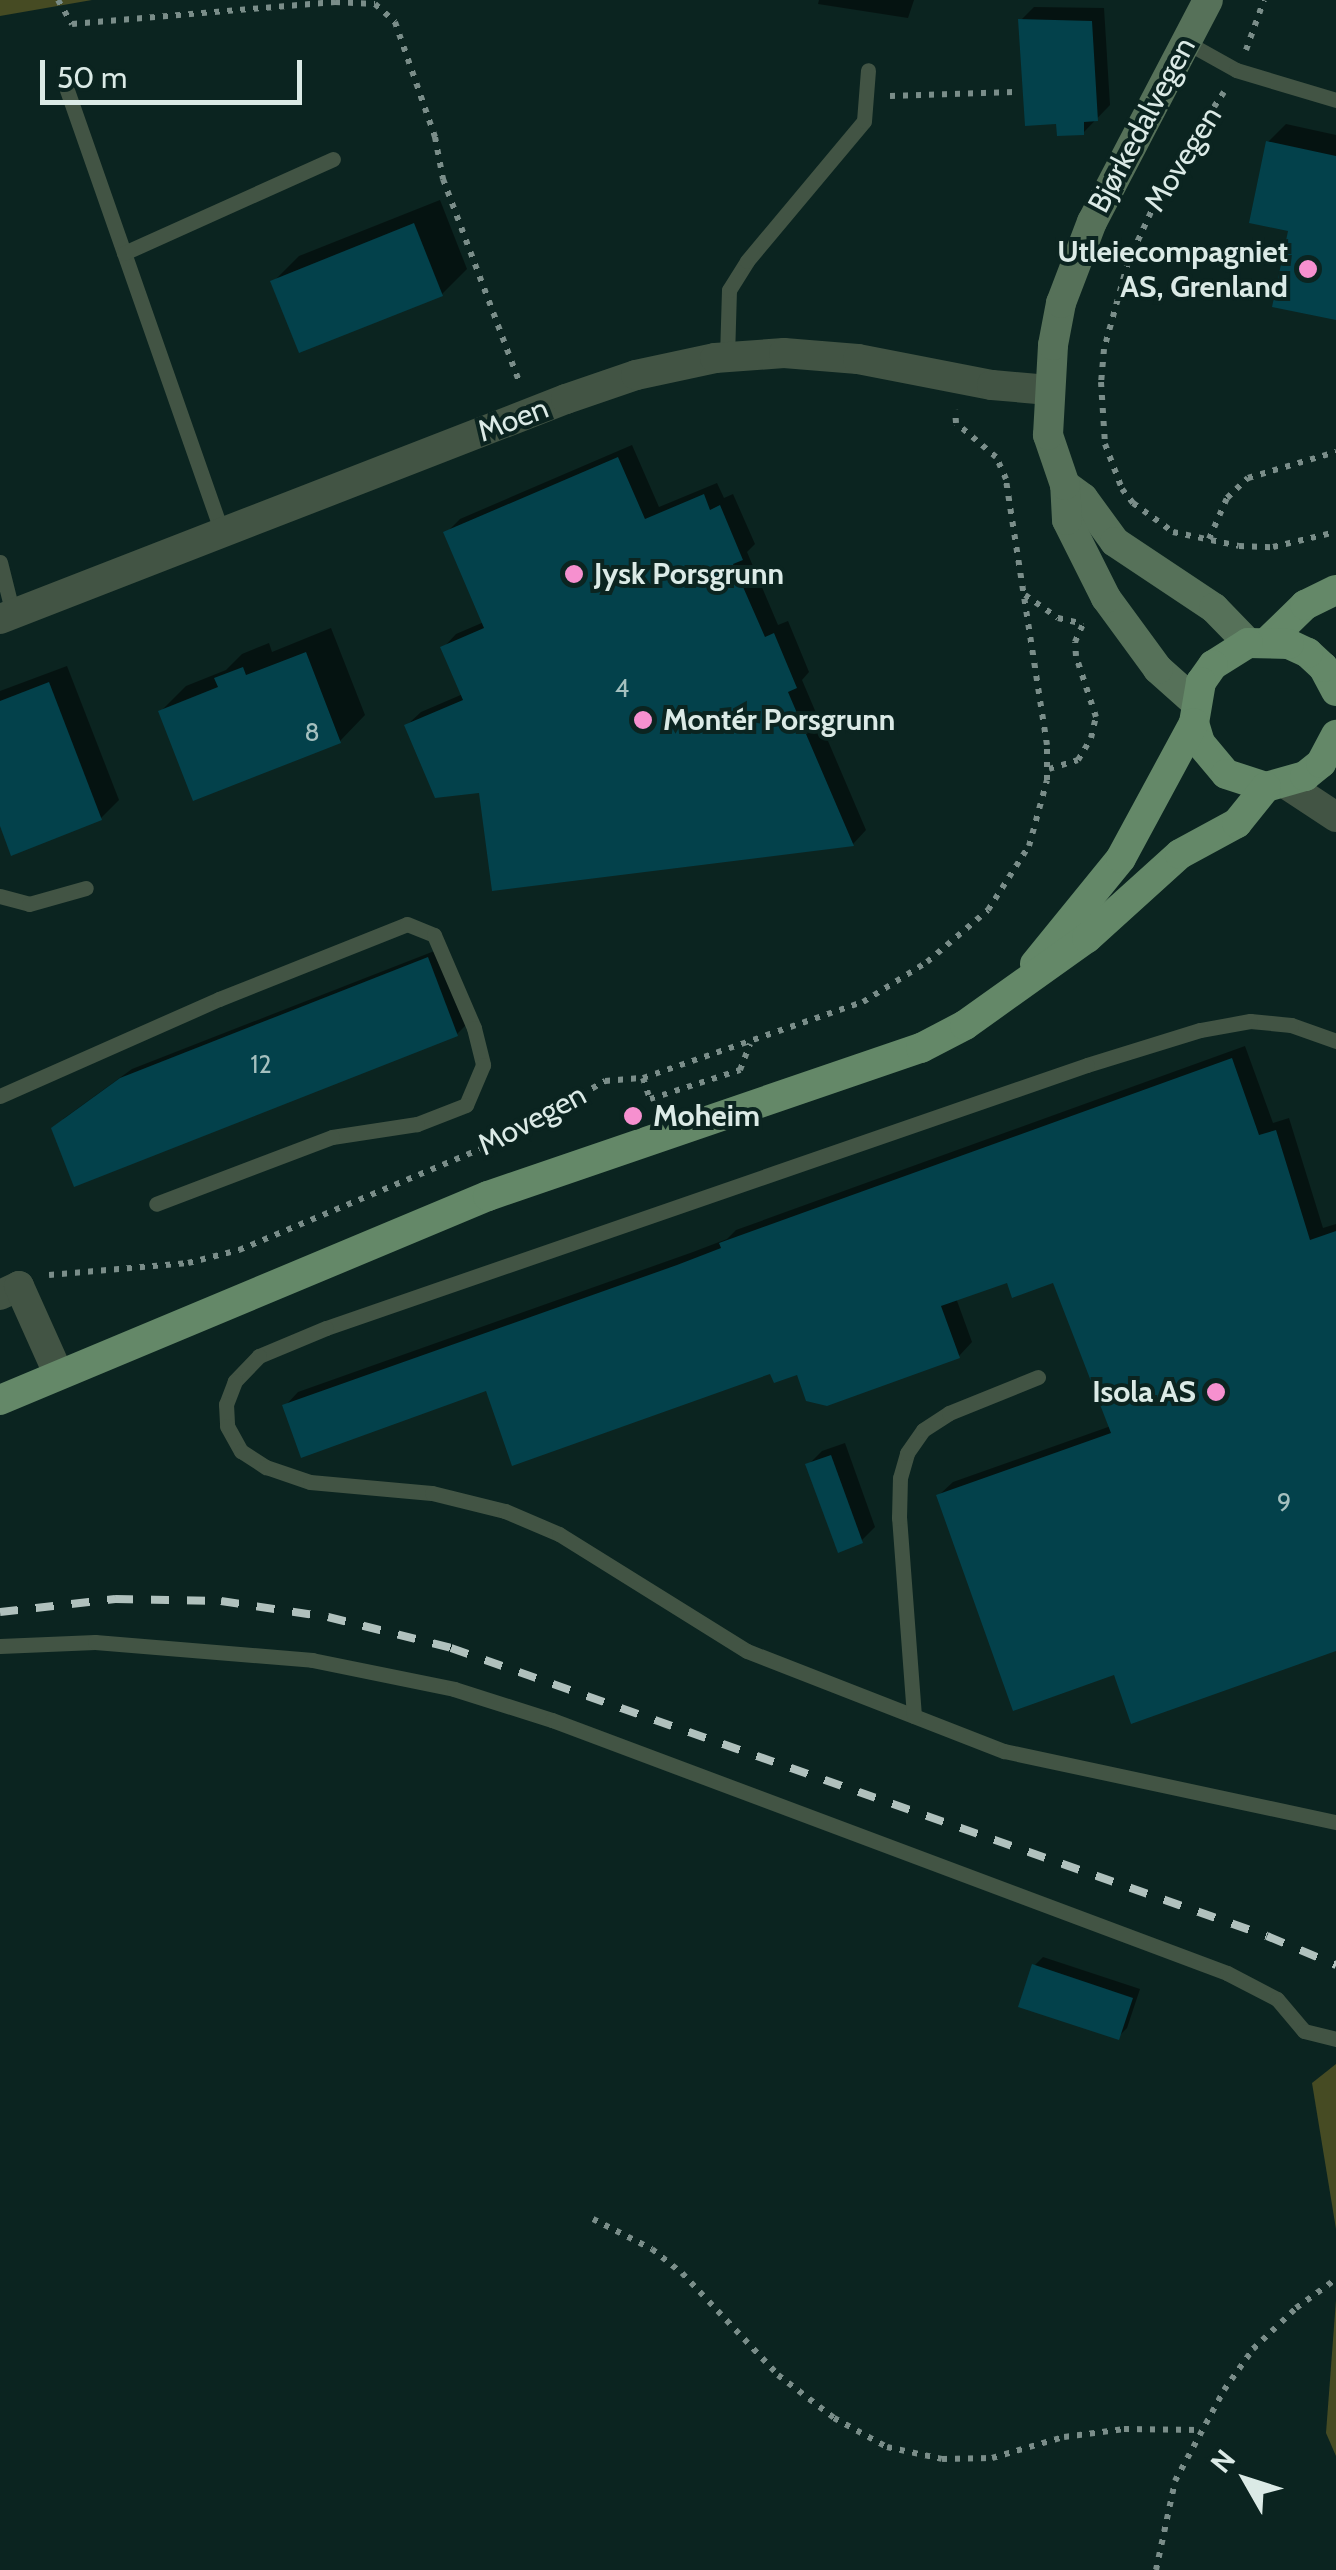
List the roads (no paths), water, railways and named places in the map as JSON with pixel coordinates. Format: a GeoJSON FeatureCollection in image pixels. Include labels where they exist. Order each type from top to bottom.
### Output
{"type":"FeatureCollection","features":[{"type":"Feature","properties":{"kind":"main road","name":"Bjørkedalvegen"},"geometry":{"type":"LineString","coordinates":[[1195,712],[1106,598],[1067,520],[1065,485],[1048,435],[1049,390],[1062,303],[1092,222],[1208,0]]}},
{"type":"Feature","properties":{"kind":"main road","name":"Bjørkedalvegen"},"geometry":{"type":"LineString","coordinates":[[1065,485],[1083,498],[1114,542],[1258,642]]}},
{"type":"Feature","properties":{"kind":"main road"},"geometry":{"type":"LineString","coordinates":[[1258,642],[1306,605],[1336,590]]}},
{"type":"Feature","properties":{"kind":"main road"},"geometry":{"type":"LineString","coordinates":[[1258,642],[1308,653],[1323,667],[1336,691]]}},
{"type":"Feature","properties":{"kind":"main road","name":"Movegen"},"geometry":{"type":"LineString","coordinates":[[1025,979],[1121,858],[1195,712],[1212,665],[1258,642]]}},
{"type":"Feature","properties":{"kind":"main road"},"geometry":{"type":"LineString","coordinates":[[1195,712],[1200,743],[1226,774],[1276,785]]}},
{"type":"Feature","properties":{"kind":"main road","name":"Movegen"},"geometry":{"type":"LineString","coordinates":[[0,1400],[488,1196],[920,1048],[965,1025],[1087,938],[1180,854],[1238,823],[1276,785],[1322,762],[1336,734]]}},
{"type":"Feature","properties":{"kind":"street","name":"Moen"},"geometry":{"type":"LineString","coordinates":[[6,616],[636,375],[727,357],[784,353],[858,359],[992,385],[1049,390]]}},
{"type":"Feature","properties":{"kind":"street"},"geometry":{"type":"LineString","coordinates":[[1276,785],[1336,817]]}},
{"type":"Feature","properties":{"kind":"street"},"geometry":{"type":"LineString","coordinates":[[10,1290],[58,1374]]}},
{"type":"Feature","properties":{"kind":"lane"},"geometry":{"type":"LineString","coordinates":[[1186,42],[1236,70],[1336,100]]}},
{"type":"Feature","properties":{"kind":"lane"},"geometry":{"type":"LineString","coordinates":[[727,357],[725,307],[729,290],[747,262],[864,121],[869,97],[868,70]]}},
{"type":"Feature","properties":{"kind":"lane"},"geometry":{"type":"LineString","coordinates":[[67,90],[222,533]]}},
{"type":"Feature","properties":{"kind":"lane"},"geometry":{"type":"LineString","coordinates":[[124,253],[333,158]]}},
{"type":"Feature","properties":{"kind":"lane"},"geometry":{"type":"LineString","coordinates":[[0,562],[6,616]]}},
{"type":"Feature","properties":{"kind":"lane"},"geometry":{"type":"LineString","coordinates":[[0,896],[29,904],[86,888]]}},
{"type":"Feature","properties":{"kind":"lane"},"geometry":{"type":"LineString","coordinates":[[0,1096],[407,924],[434,934],[474,1028],[483,1065],[466,1105],[416,1124],[332,1137],[156,1204]]}},
{"type":"Feature","properties":{"kind":"lane"},"geometry":{"type":"LineString","coordinates":[[1336,1041],[1291,1026],[1250,1021],[1200,1030],[1087,1064],[326,1328],[259,1356],[236,1381],[226,1404],[227,1426],[241,1451],[266,1467],[310,1482],[432,1493],[505,1512],[559,1534],[747,1651],[1004,1752],[1336,1822]]}},
{"type":"Feature","properties":{"kind":"lane"},"geometry":{"type":"LineString","coordinates":[[914,1716],[899,1518],[900,1478],[907,1453],[923,1430],[949,1413],[1038,1377]]}},
{"type":"Feature","properties":{"kind":"lane"},"geometry":{"type":"LineString","coordinates":[[0,1646],[95,1642],[294,1658],[380,1671],[454,1689],[570,1727],[1228,1973],[1276,1999],[1304,2031],[1336,2040]]}},
{"type":"Feature","properties":{"kind":"railway"},"geometry":{"type":"LineString","coordinates":[[0,1612],[115,1599],[221,1601],[328,1617],[451,1648],[1267,1936],[1336,1965]]}},
{"type":"Feature","properties":{"kind":"place","name":"Utleiecompagniet AS, Grenland"},"geometry":{"type":"Point","coordinates":[1308,269]}},
{"type":"Feature","properties":{"kind":"place","name":"Jysk Porsgrunn"},"geometry":{"type":"Point","coordinates":[574,574]}},
{"type":"Feature","properties":{"kind":"place","name":"Montér Porsgrunn"},"geometry":{"type":"Point","coordinates":[643,720]}},
{"type":"Feature","properties":{"kind":"place","name":"Moheim"},"geometry":{"type":"Point","coordinates":[633,1116]}},
{"type":"Feature","properties":{"kind":"place","name":"Isola AS"},"geometry":{"type":"Point","coordinates":[1216,1392]}}]}
